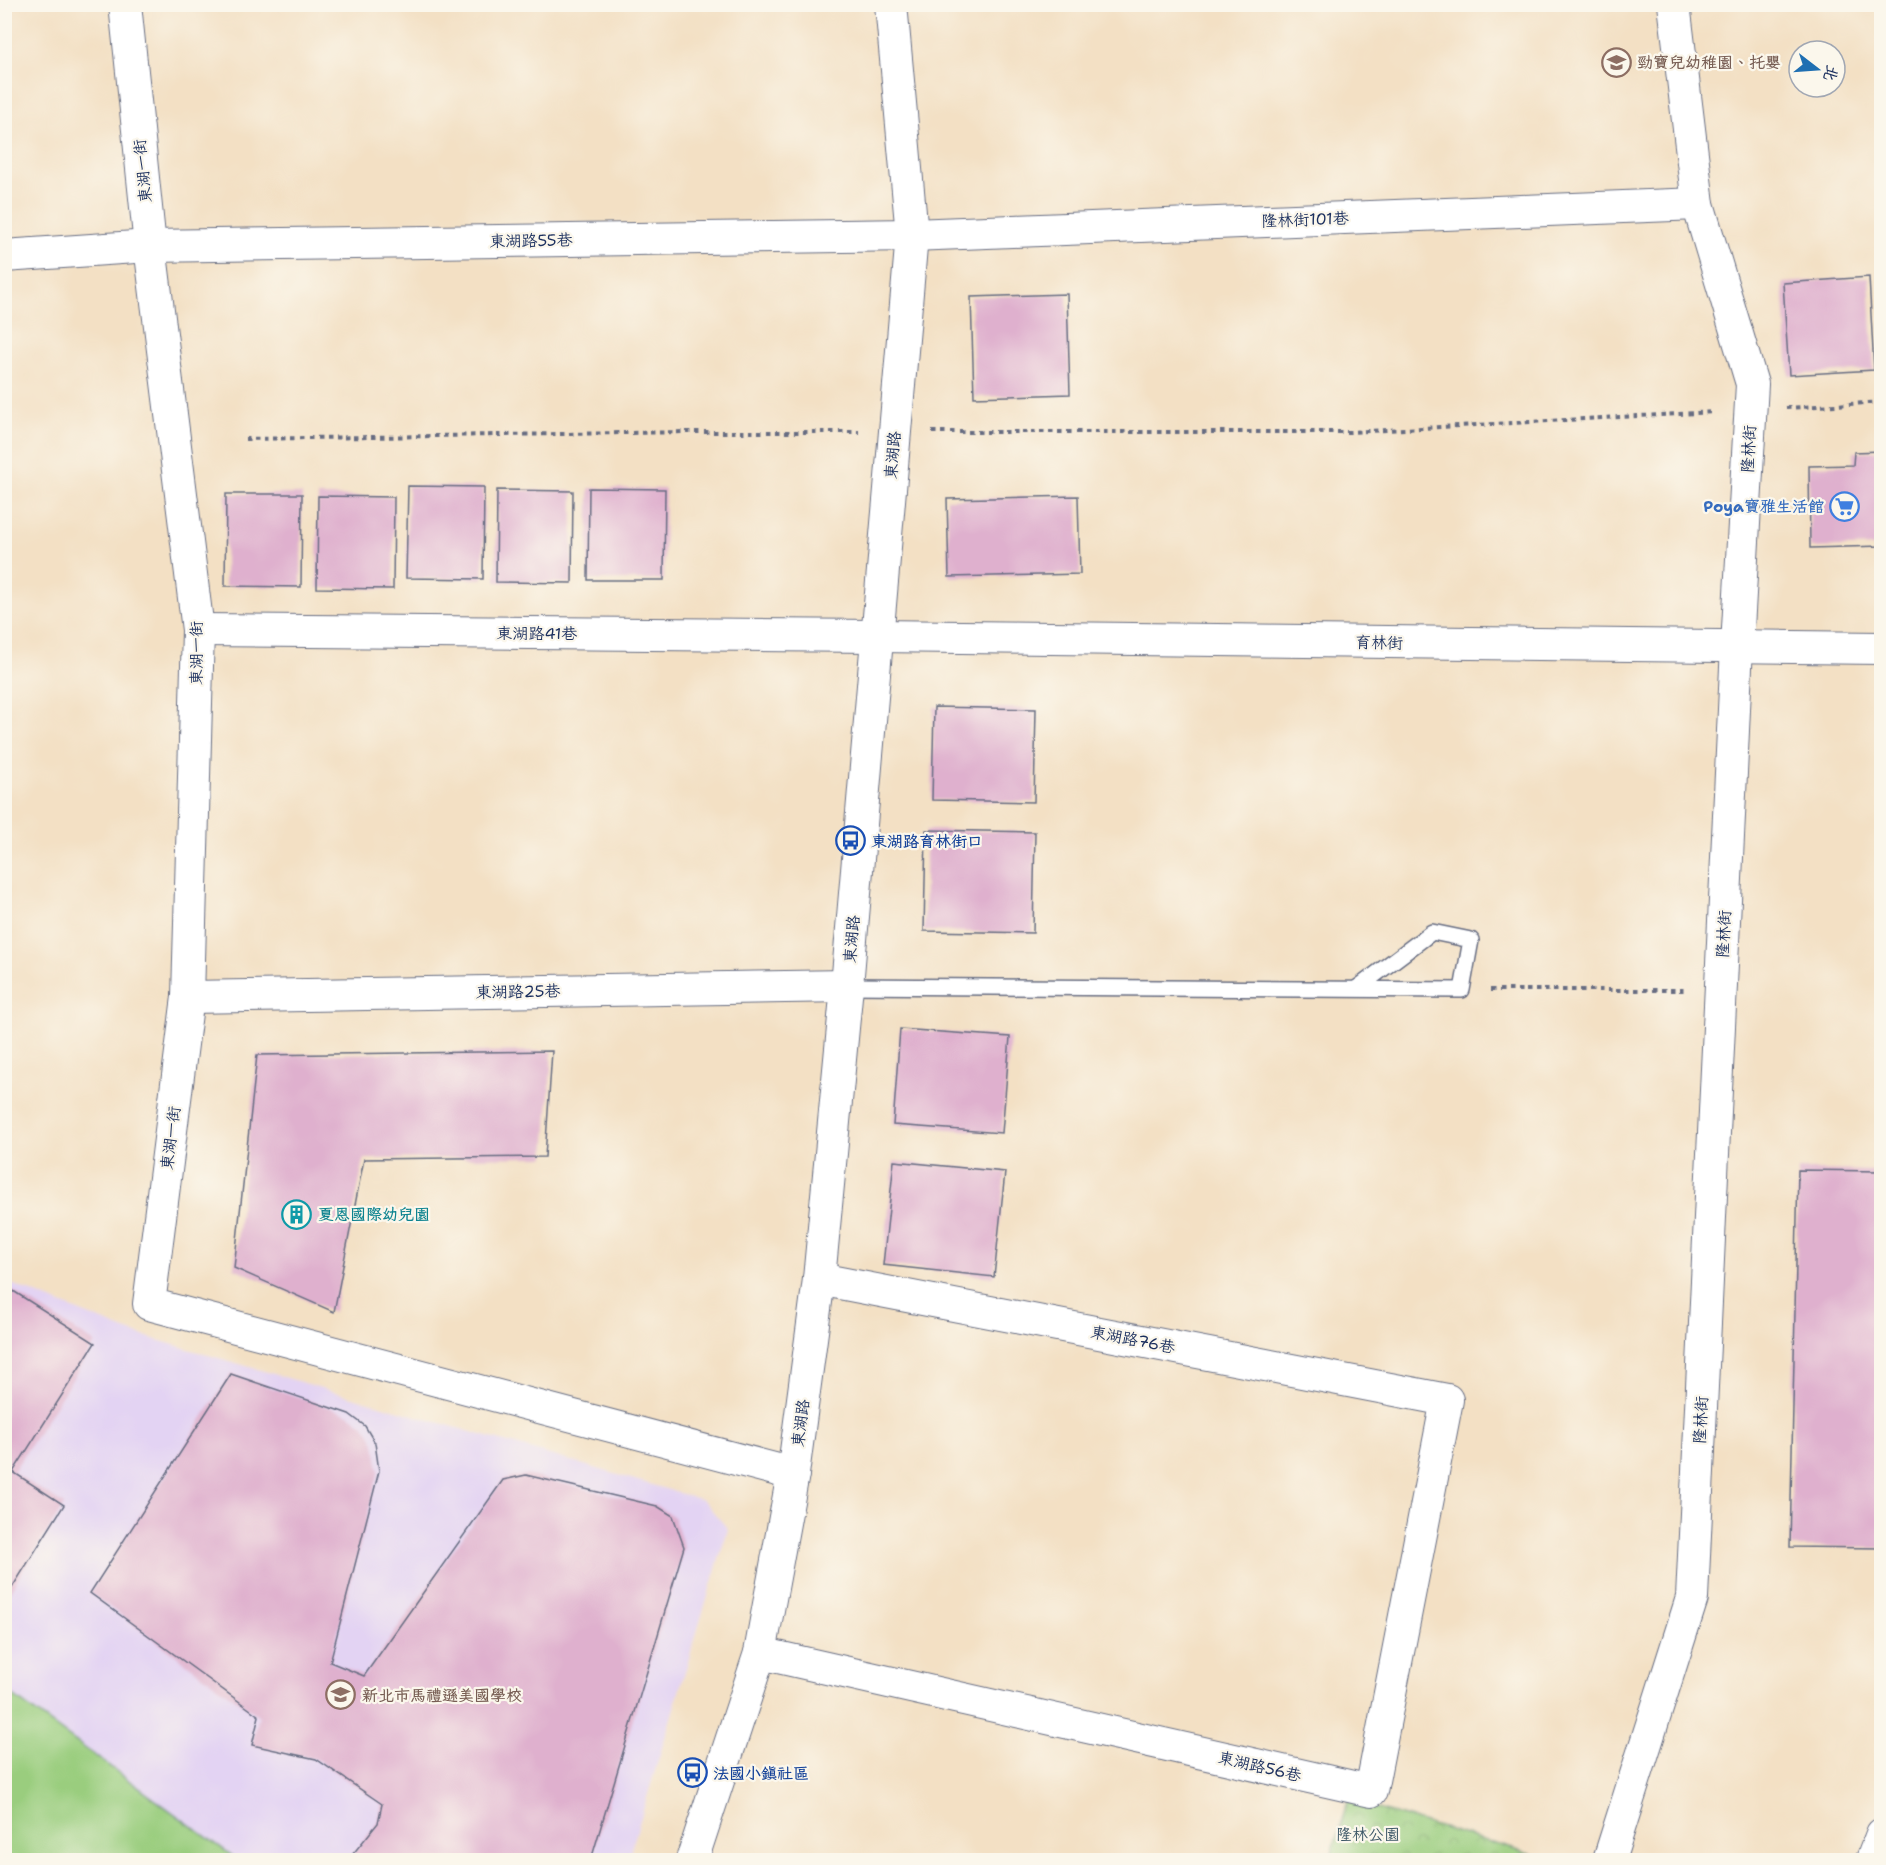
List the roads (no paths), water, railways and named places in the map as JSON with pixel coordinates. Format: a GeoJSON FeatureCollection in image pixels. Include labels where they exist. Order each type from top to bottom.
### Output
{"type":"FeatureCollection","features":[{"type":"Feature","properties":{"kind":"street","name":"東湖一街"},"geometry":{"type":"LineString","coordinates":[[124,4],[150,246],[198,630],[188,997],[149,1304],[793,1474]]}},
{"type":"Feature","properties":{"kind":"street","name":"東湖路"},"geometry":{"type":"LineString","coordinates":[[692,1860],[760,1653],[793,1474],[819,1279],[848,986],[876,636],[912,235],[891,4]]}},
{"type":"Feature","properties":{"kind":"street","name":"隆林街"},"geometry":{"type":"LineString","coordinates":[[1609,1860],[1692,1598],[1737,646],[1752,384],[1698,204],[1674,4]]}},
{"type":"Feature","properties":{"kind":"street","name":"隆林街101巷"},"geometry":{"type":"LineString","coordinates":[[912,235],[1698,204]]}},
{"type":"Feature","properties":{"kind":"street","name":"東湖路55巷"},"geometry":{"type":"LineString","coordinates":[[4,256],[150,246],[912,235]]}},
{"type":"Feature","properties":{"kind":"street","name":"東湖路41巷"},"geometry":{"type":"LineString","coordinates":[[198,630],[876,636]]}},
{"type":"Feature","properties":{"kind":"street","name":"育林街"},"geometry":{"type":"LineString","coordinates":[[876,636],[1881,648]]}},
{"type":"Feature","properties":{"kind":"street","name":"東湖路25巷"},"geometry":{"type":"LineString","coordinates":[[188,997],[848,986]]}},
{"type":"Feature","properties":{"kind":"street","name":"東湖路76巷"},"geometry":{"type":"LineString","coordinates":[[819,1279],[1447,1400]]}},
{"type":"Feature","properties":{"kind":"street","name":"東湖路56巷"},"geometry":{"type":"LineString","coordinates":[[760,1653],[1371,1791],[1447,1400]]}},
{"type":"Feature","properties":{"kind":"street"},"geometry":{"type":"LineString","coordinates":[[1872,1860],[1881,1834]]}},
{"type":"Feature","properties":{"kind":"lane"},"geometry":{"type":"LineString","coordinates":[[848,986],[1461,990],[1471,940],[1432,932],[1356,989]]}},
{"type":"Feature","properties":{"kind":"place","name":"勁寶兒幼稚園、托嬰"},"geometry":{"type":"Point","coordinates":[1616,62]}},
{"type":"Feature","properties":{"kind":"place","name":"Poya寶雅生活館"},"geometry":{"type":"Point","coordinates":[1845,506]}},
{"type":"Feature","properties":{"kind":"place","name":"東湖路育林街口"},"geometry":{"type":"Point","coordinates":[850,841]}},
{"type":"Feature","properties":{"kind":"place","name":"夏恩國際幼兒園"},"geometry":{"type":"Point","coordinates":[297,1214]}},
{"type":"Feature","properties":{"kind":"place","name":"新北市馬禮遜美國學校"},"geometry":{"type":"Point","coordinates":[341,1695]}},
{"type":"Feature","properties":{"kind":"place","name":"法國小鎮社區"},"geometry":{"type":"Point","coordinates":[692,1773]}},
{"type":"Feature","properties":{"kind":"park label","name":"隆林公園"},"geometry":{"type":"Point","coordinates":[1368,1834]}}]}
